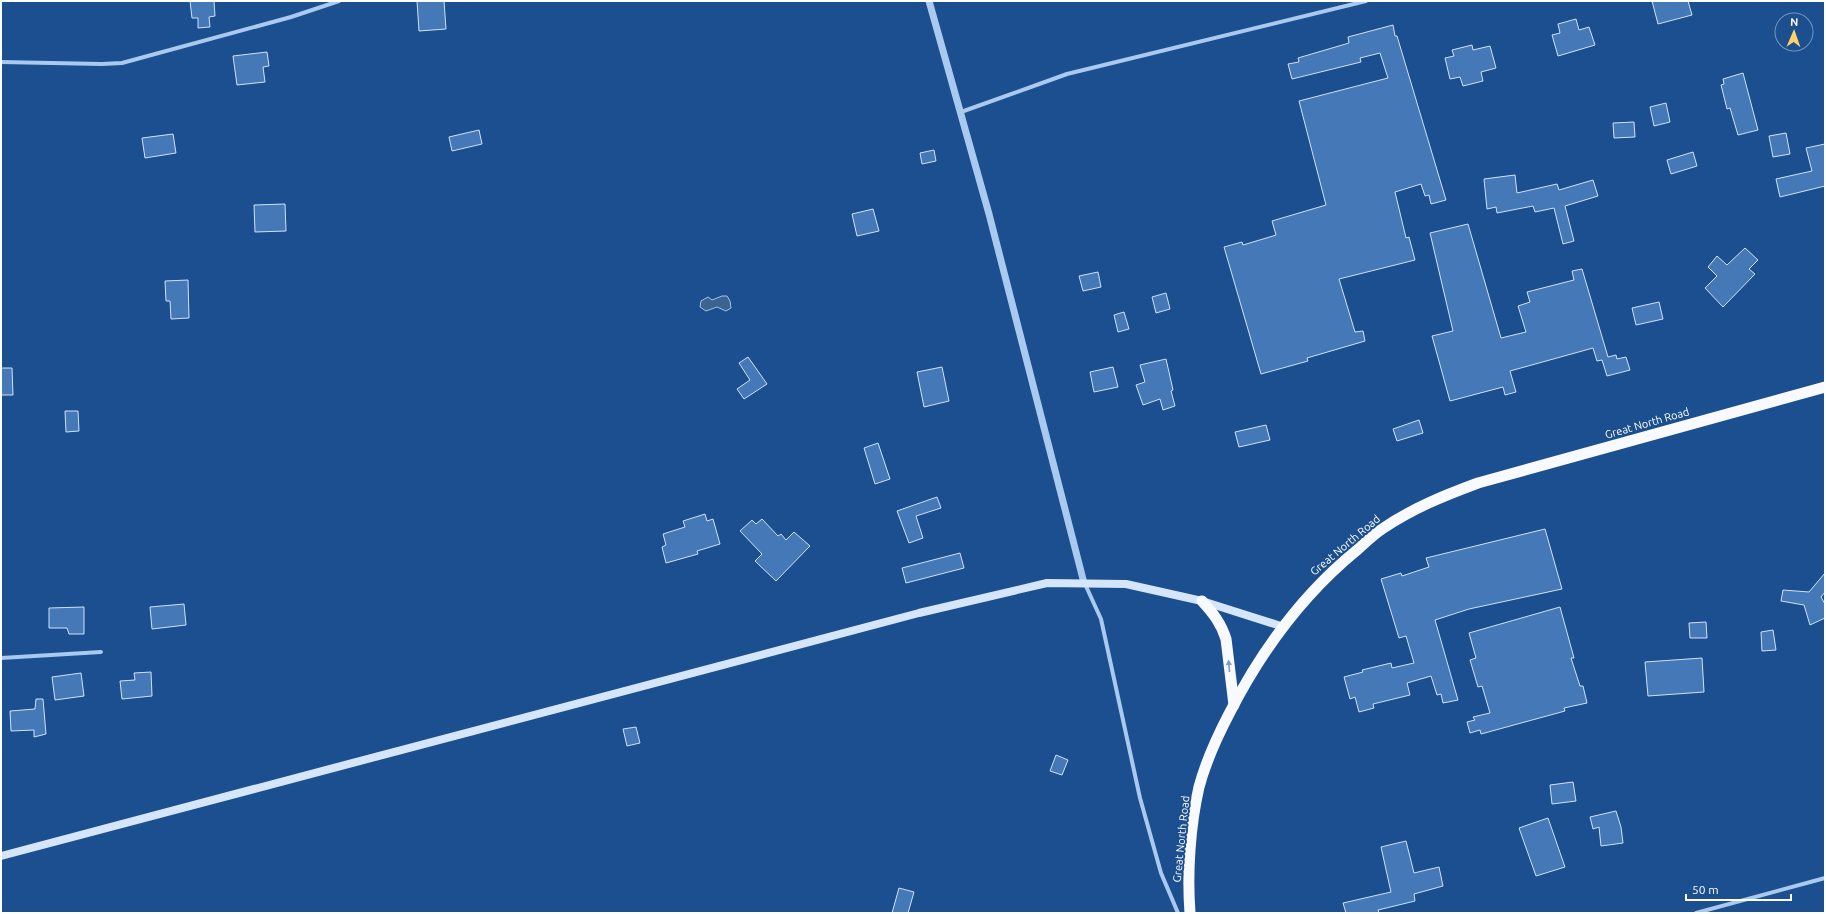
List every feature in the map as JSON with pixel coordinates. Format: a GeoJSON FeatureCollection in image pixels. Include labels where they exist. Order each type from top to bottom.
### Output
{"type":"FeatureCollection","features":[{"type":"Feature","properties":{"kind":"highway","name":"Great North Road"},"geometry":{"type":"LineString","coordinates":[[1190,913],[1188,882],[1193,830],[1200,786],[1216,741],[1260,658],[1309,594],[1340,563],[1382,529],[1430,501],[1478,483],[1825,387]]}},
{"type":"Feature","properties":{"kind":"highway"},"geometry":{"type":"LineString","coordinates":[[1202,601],[1223,628],[1226,639],[1234,705]]}},
{"type":"Feature","properties":{"kind":"main road"},"geometry":{"type":"LineString","coordinates":[[1,856],[919,613],[1047,583],[1126,584],[1202,601],[1284,627]]}},
{"type":"Feature","properties":{"kind":"street"},"geometry":{"type":"LineString","coordinates":[[1,62],[102,64],[122,62],[291,17],[339,1]]}},
{"type":"Feature","properties":{"kind":"street"},"geometry":{"type":"LineString","coordinates":[[929,1],[961,112],[1035,387],[1084,583],[1101,619],[1140,798],[1161,873],[1178,913]]}},
{"type":"Feature","properties":{"kind":"street"},"geometry":{"type":"LineString","coordinates":[[961,112],[1067,74],[1366,1]]}},
{"type":"Feature","properties":{"kind":"street"},"geometry":{"type":"LineString","coordinates":[[1,658],[101,652]]}},
{"type":"Feature","properties":{"kind":"street"},"geometry":{"type":"LineString","coordinates":[[1696,913],[1825,878]]}},
{"type":"Feature","properties":{"kind":"water"},"geometry":{"type":"Polygon","coordinates":[[[722,296],[727,296],[730,301],[731,308],[726,311],[717,307],[706,311],[700,307],[701,301],[708,297],[712,300],[722,296]]]}},
{"type":"Feature","properties":{"kind":"building"},"geometry":{"type":"Polygon","coordinates":[[[190,1],[214,1],[215,16],[209,17],[210,27],[198,28],[198,18],[192,18],[190,1]]]}},
{"type":"Feature","properties":{"kind":"building"},"geometry":{"type":"Polygon","coordinates":[[[417,1],[444,1],[446,29],[419,31],[417,1]]]}},
{"type":"Feature","properties":{"kind":"building"},"geometry":{"type":"Polygon","coordinates":[[[1652,1],[1688,1],[1692,15],[1658,24],[1652,1]]]}},
{"type":"Feature","properties":{"kind":"building"},"geometry":{"type":"Polygon","coordinates":[[[1576,19],[1579,30],[1589,27],[1595,45],[1558,56],[1552,35],[1560,33],[1558,24],[1576,19]]]}},
{"type":"Feature","properties":{"kind":"building"},"geometry":{"type":"Polygon","coordinates":[[[1393,25],[1395,36],[1397,36],[1446,200],[1431,204],[1429,195],[1425,196],[1421,184],[1395,192],[1406,238],[1409,237],[1415,260],[1339,279],[1355,332],[1363,331],[1365,341],[1307,358],[1308,361],[1261,374],[1224,247],[1242,242],[1243,245],[1276,235],[1272,221],[1326,205],[1299,101],[1388,78],[1380,53],[1360,58],[1361,62],[1292,79],[1288,64],[1299,62],[1298,58],[1349,43],[1348,37],[1393,25]]]}},
{"type":"Feature","properties":{"kind":"building"},"geometry":{"type":"Polygon","coordinates":[[[1472,45],[1473,50],[1490,46],[1496,68],[1481,72],[1483,81],[1463,86],[1460,77],[1450,79],[1445,58],[1454,56],[1452,50],[1472,45]]]}},
{"type":"Feature","properties":{"kind":"building"},"geometry":{"type":"Polygon","coordinates":[[[267,52],[269,66],[263,67],[265,82],[237,85],[233,56],[267,52]]]}},
{"type":"Feature","properties":{"kind":"building"},"geometry":{"type":"Polygon","coordinates":[[[1743,73],[1758,130],[1738,135],[1730,108],[1727,109],[1721,85],[1724,84],[1723,79],[1743,73]]]}},
{"type":"Feature","properties":{"kind":"building"},"geometry":{"type":"Polygon","coordinates":[[[1666,103],[1670,122],[1654,126],[1650,107],[1666,103]]]}},
{"type":"Feature","properties":{"kind":"building"},"geometry":{"type":"Polygon","coordinates":[[[1634,122],[1635,137],[1614,138],[1613,123],[1634,122]]]}},
{"type":"Feature","properties":{"kind":"building"},"geometry":{"type":"Polygon","coordinates":[[[479,130],[482,144],[452,151],[449,137],[479,130]]]}},
{"type":"Feature","properties":{"kind":"building"},"geometry":{"type":"Polygon","coordinates":[[[1786,133],[1790,154],[1773,157],[1769,136],[1786,133]]]}},
{"type":"Feature","properties":{"kind":"building"},"geometry":{"type":"Polygon","coordinates":[[[173,134],[176,153],[145,158],[142,138],[173,134]]]}},
{"type":"Feature","properties":{"kind":"building"},"geometry":{"type":"Polygon","coordinates":[[[1825,144],[1825,186],[1780,197],[1776,179],[1812,171],[1806,148],[1825,144]]]}},
{"type":"Feature","properties":{"kind":"building"},"geometry":{"type":"Polygon","coordinates":[[[934,150],[936,161],[922,164],[920,153],[934,150]]]}},
{"type":"Feature","properties":{"kind":"building"},"geometry":{"type":"Polygon","coordinates":[[[1693,152],[1697,166],[1671,174],[1667,160],[1693,152]]]}},
{"type":"Feature","properties":{"kind":"building"},"geometry":{"type":"Polygon","coordinates":[[[1515,175],[1517,193],[1557,184],[1559,190],[1593,180],[1598,196],[1565,206],[1574,241],[1563,244],[1554,208],[1535,212],[1533,206],[1497,213],[1496,207],[1487,209],[1484,179],[1515,175]]]}},
{"type":"Feature","properties":{"kind":"building"},"geometry":{"type":"Polygon","coordinates":[[[285,204],[286,231],[255,232],[254,205],[285,204]]]}},
{"type":"Feature","properties":{"kind":"building"},"geometry":{"type":"Polygon","coordinates":[[[873,209],[879,231],[857,236],[852,214],[873,209]]]}},
{"type":"Feature","properties":{"kind":"building"},"geometry":{"type":"Polygon","coordinates":[[[1468,224],[1501,338],[1526,332],[1518,306],[1530,302],[1527,292],[1574,280],[1572,271],[1582,269],[1608,357],[1616,355],[1617,359],[1626,357],[1630,370],[1607,376],[1602,360],[1597,361],[1593,348],[1510,371],[1516,392],[1505,395],[1503,387],[1450,401],[1432,336],[1453,331],[1430,233],[1468,224]]]}},
{"type":"Feature","properties":{"kind":"building"},"geometry":{"type":"Polygon","coordinates":[[[1745,248],[1758,260],[1749,269],[1755,274],[1723,307],[1705,288],[1717,276],[1708,267],[1717,256],[1727,265],[1745,248]]]}},
{"type":"Feature","properties":{"kind":"building"},"geometry":{"type":"Polygon","coordinates":[[[1098,272],[1101,287],[1083,291],[1079,276],[1098,272]]]}},
{"type":"Feature","properties":{"kind":"building"},"geometry":{"type":"Polygon","coordinates":[[[188,280],[189,318],[171,319],[170,301],[166,301],[165,281],[188,280]]]}},
{"type":"Feature","properties":{"kind":"building"},"geometry":{"type":"Polygon","coordinates":[[[1166,293],[1170,309],[1156,313],[1152,297],[1166,293]]]}},
{"type":"Feature","properties":{"kind":"building"},"geometry":{"type":"Polygon","coordinates":[[[1659,302],[1663,319],[1636,325],[1632,308],[1659,302]]]}},
{"type":"Feature","properties":{"kind":"building"},"geometry":{"type":"Polygon","coordinates":[[[1124,312],[1129,329],[1118,332],[1114,315],[1124,312]]]}},
{"type":"Feature","properties":{"kind":"building"},"geometry":{"type":"Polygon","coordinates":[[[748,357],[767,384],[744,399],[737,389],[750,380],[739,363],[748,357]]]}},
{"type":"Feature","properties":{"kind":"building"},"geometry":{"type":"Polygon","coordinates":[[[1166,359],[1175,406],[1163,410],[1160,399],[1143,405],[1136,385],[1145,382],[1140,365],[1166,359]]]}},
{"type":"Feature","properties":{"kind":"building"},"geometry":{"type":"Polygon","coordinates":[[[942,367],[949,401],[924,407],[917,372],[942,367]]]}},
{"type":"Feature","properties":{"kind":"building"},"geometry":{"type":"Polygon","coordinates":[[[1113,367],[1118,387],[1094,392],[1090,372],[1113,367]]]}},
{"type":"Feature","properties":{"kind":"building"},"geometry":{"type":"Polygon","coordinates":[[[1,368],[12,368],[13,395],[1,395],[1,368]]]}},
{"type":"Feature","properties":{"kind":"building"},"geometry":{"type":"Polygon","coordinates":[[[65,411],[78,411],[79,431],[66,432],[65,411]]]}},
{"type":"Feature","properties":{"kind":"building"},"geometry":{"type":"Polygon","coordinates":[[[1419,420],[1423,433],[1397,441],[1393,429],[1419,420]]]}},
{"type":"Feature","properties":{"kind":"building"},"geometry":{"type":"Polygon","coordinates":[[[1266,425],[1270,440],[1239,447],[1235,432],[1266,425]]]}},
{"type":"Feature","properties":{"kind":"building"},"geometry":{"type":"Polygon","coordinates":[[[878,443],[890,479],[875,484],[864,448],[878,443]]]}},
{"type":"Feature","properties":{"kind":"building"},"geometry":{"type":"Polygon","coordinates":[[[937,497],[941,508],[916,516],[923,538],[909,543],[897,511],[937,497]]]}},
{"type":"Feature","properties":{"kind":"building"},"geometry":{"type":"Polygon","coordinates":[[[705,514],[707,521],[713,519],[720,544],[697,551],[698,554],[666,563],[662,547],[666,545],[663,534],[685,527],[683,521],[705,514]]]}},
{"type":"Feature","properties":{"kind":"building"},"geometry":{"type":"Polygon","coordinates":[[[762,519],[778,536],[781,534],[786,540],[794,532],[810,546],[776,581],[755,561],[762,554],[740,531],[752,520],[756,524],[762,519]]]}},
{"type":"Feature","properties":{"kind":"building"},"geometry":{"type":"Polygon","coordinates":[[[1545,529],[1562,589],[1469,609],[1435,620],[1458,700],[1443,703],[1441,694],[1437,695],[1431,676],[1407,683],[1410,695],[1373,704],[1374,708],[1359,712],[1355,697],[1350,699],[1344,677],[1363,672],[1362,670],[1391,663],[1392,668],[1414,663],[1406,636],[1399,638],[1381,579],[1401,573],[1402,576],[1429,567],[1426,558],[1545,529]]]}},
{"type":"Feature","properties":{"kind":"building"},"geometry":{"type":"Polygon","coordinates":[[[960,553],[964,568],[906,583],[902,568],[960,553]]]}},
{"type":"Feature","properties":{"kind":"building"},"geometry":{"type":"Polygon","coordinates":[[[1825,573],[1825,592],[1821,597],[1825,604],[1825,618],[1810,625],[1804,605],[1781,601],[1783,590],[1809,592],[1825,573]]]}},
{"type":"Feature","properties":{"kind":"building"},"geometry":{"type":"Polygon","coordinates":[[[184,604],[186,625],[152,629],[150,607],[184,604]]]}},
{"type":"Feature","properties":{"kind":"building"},"geometry":{"type":"Polygon","coordinates":[[[84,607],[84,634],[69,634],[67,628],[49,628],[49,608],[84,607]]]}},
{"type":"Feature","properties":{"kind":"building"},"geometry":{"type":"Polygon","coordinates":[[[1560,607],[1574,658],[1571,658],[1580,686],[1583,686],[1587,703],[1564,708],[1565,711],[1481,734],[1480,730],[1470,733],[1467,722],[1475,720],[1473,717],[1490,713],[1482,686],[1478,687],[1470,660],[1476,658],[1469,633],[1560,607]]]}},
{"type":"Feature","properties":{"kind":"building"},"geometry":{"type":"Polygon","coordinates":[[[1706,622],[1707,638],[1690,638],[1689,623],[1706,622]]]}},
{"type":"Feature","properties":{"kind":"building"},"geometry":{"type":"Polygon","coordinates":[[[1773,630],[1776,650],[1762,651],[1761,632],[1773,630]]]}},
{"type":"Feature","properties":{"kind":"building"},"geometry":{"type":"Polygon","coordinates":[[[1702,658],[1704,692],[1648,696],[1645,662],[1702,658]]]}},
{"type":"Feature","properties":{"kind":"building"},"geometry":{"type":"Polygon","coordinates":[[[151,672],[152,696],[122,699],[120,681],[135,680],[134,673],[151,672]]]}},
{"type":"Feature","properties":{"kind":"building"},"geometry":{"type":"Polygon","coordinates":[[[81,673],[84,696],[55,700],[52,677],[81,673]]]}},
{"type":"Feature","properties":{"kind":"building"},"geometry":{"type":"Polygon","coordinates":[[[36,699],[43,699],[46,734],[34,737],[34,730],[11,731],[10,711],[35,709],[36,699]]]}},
{"type":"Feature","properties":{"kind":"building"},"geometry":{"type":"Polygon","coordinates":[[[636,727],[640,743],[627,746],[623,729],[636,727]]]}},
{"type":"Feature","properties":{"kind":"building"},"geometry":{"type":"Polygon","coordinates":[[[1056,755],[1068,760],[1062,775],[1050,771],[1056,755]]]}},
{"type":"Feature","properties":{"kind":"building"},"geometry":{"type":"Polygon","coordinates":[[[1573,782],[1576,801],[1552,804],[1550,785],[1573,782]]]}},
{"type":"Feature","properties":{"kind":"building"},"geometry":{"type":"Polygon","coordinates":[[[1616,811],[1621,827],[1623,843],[1601,846],[1599,827],[1593,829],[1590,817],[1616,811]]]}},
{"type":"Feature","properties":{"kind":"building"},"geometry":{"type":"Polygon","coordinates":[[[1548,818],[1565,867],[1536,876],[1519,828],[1548,818]]]}},
{"type":"Feature","properties":{"kind":"building"},"geometry":{"type":"Polygon","coordinates":[[[1406,841],[1414,873],[1439,867],[1443,886],[1414,894],[1415,901],[1378,910],[1379,913],[1346,913],[1343,903],[1391,892],[1381,847],[1406,841]]]}},
{"type":"Feature","properties":{"kind":"building"},"geometry":{"type":"Polygon","coordinates":[[[899,888],[914,892],[908,913],[892,913],[899,888]]]}}]}
